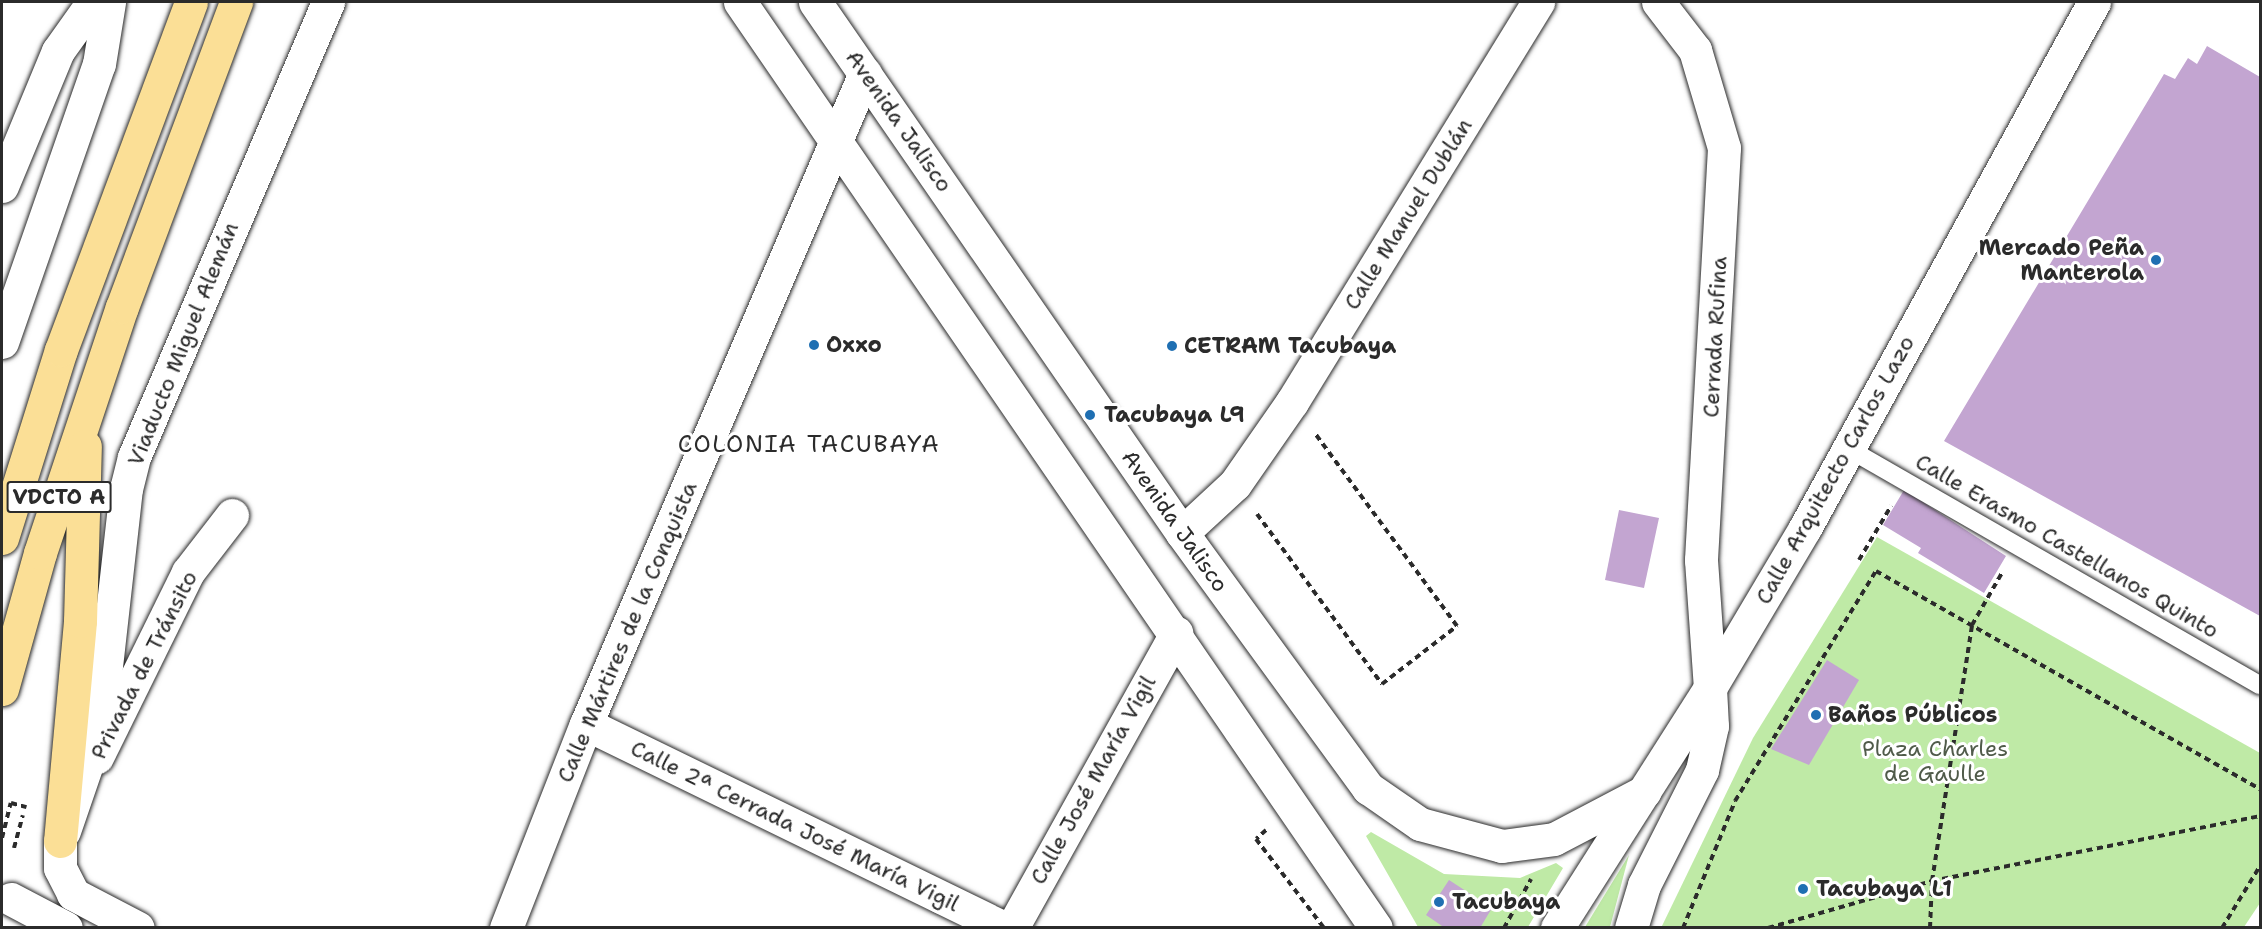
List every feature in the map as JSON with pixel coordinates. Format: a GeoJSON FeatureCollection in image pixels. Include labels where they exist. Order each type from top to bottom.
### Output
{"type":"FeatureCollection","features":[{"type":"Feature","properties":{"kind":"highway","name":"VDCTO A"},"geometry":{"type":"LineString","coordinates":[[2,538],[61,350],[191,2]]}},
{"type":"Feature","properties":{"kind":"highway","name":"VDCTO A"},"geometry":{"type":"LineString","coordinates":[[2,689],[122,307],[236,2]]}},
{"type":"Feature","properties":{"kind":"highway"},"geometry":{"type":"LineString","coordinates":[[2,462],[61,350]]}},
{"type":"Feature","properties":{"kind":"highway"},"geometry":{"type":"LineString","coordinates":[[60,842],[81,610],[85,420]]}},
{"type":"Feature","properties":{"kind":"street"},"geometry":{"type":"LineString","coordinates":[[2,186],[58,51],[93,2]]}},
{"type":"Feature","properties":{"kind":"street"},"geometry":{"type":"LineString","coordinates":[[2,342],[99,64],[109,2]]}},
{"type":"Feature","properties":{"kind":"street","name":"Viaducto Miguel Alemán"},"geometry":{"type":"LineString","coordinates":[[60,842],[82,789],[99,729],[126,489],[134,457],[328,2]]}},
{"type":"Feature","properties":{"kind":"street"},"geometry":{"type":"LineString","coordinates":[[740,2],[1376,927]]}},
{"type":"Feature","properties":{"kind":"street","name":"Avenida Jalisco"},"geometry":{"type":"LineString","coordinates":[[815,2],[1182,533],[1322,729],[1368,788],[1393,808],[1467,840],[1503,846],[1533,844],[1554,839],[1644,792]]}},
{"type":"Feature","properties":{"kind":"street","name":"Calle Manuel Dublán"},"geometry":{"type":"LineString","coordinates":[[1182,533],[1235,484],[1292,402],[1538,2]]}},
{"type":"Feature","properties":{"kind":"street","name":"Cerrada Rufina"},"geometry":{"type":"LineString","coordinates":[[1631,927],[1644,885],[1702,770],[1712,726],[1701,560],[1724,148],[1695,50],[1658,2]]}},
{"type":"Feature","properties":{"kind":"street","name":"Calle Arquitecto Carlos Lazo"},"geometry":{"type":"LineString","coordinates":[[1557,927],[1710,688],[1849,449],[2094,2]]}},
{"type":"Feature","properties":{"kind":"street","name":"Calle Mártires de la Conquista"},"geometry":{"type":"LineString","coordinates":[[506,927],[586,724],[865,73]]}},
{"type":"Feature","properties":{"kind":"street","name":"Privada de Tránsito"},"geometry":{"type":"LineString","coordinates":[[82,789],[188,572],[232,515]]}},
{"type":"Feature","properties":{"kind":"street","name":"Calle José María Vigil"},"geometry":{"type":"LineString","coordinates":[[1012,927],[1176,633]]}},
{"type":"Feature","properties":{"kind":"street","name":"Calle 2ª Cerrada José María Vigil"},"geometry":{"type":"LineString","coordinates":[[586,724],[1004,927]]}},
{"type":"Feature","properties":{"kind":"street"},"geometry":{"type":"LineString","coordinates":[[60,842],[60,868],[73,894],[138,927]]}},
{"type":"Feature","properties":{"kind":"street"},"geometry":{"type":"LineString","coordinates":[[11,899],[66,927]]}},
{"type":"Feature","properties":{"kind":"lane","name":"Calle Erasmo Castellanos Quinto"},"geometry":{"type":"LineString","coordinates":[[1849,449],[2260,685]]}},
{"type":"Feature","properties":{"kind":"path"},"geometry":{"type":"LineString","coordinates":[[1235,484],[1382,684],[1457,626],[1292,402]]}},
{"type":"Feature","properties":{"kind":"path"},"geometry":{"type":"LineString","coordinates":[[1859,560],[1906,481]]}},
{"type":"Feature","properties":{"kind":"path"},"geometry":{"type":"LineString","coordinates":[[1930,927],[1932,881],[1972,625],[2017,544]]}},
{"type":"Feature","properties":{"kind":"path"},"geometry":{"type":"LineString","coordinates":[[1683,927],[1735,801],[1876,571],[2260,789]]}},
{"type":"Feature","properties":{"kind":"path"},"geometry":{"type":"LineString","coordinates":[[2,838],[11,802],[26,807],[14,848]]}},
{"type":"Feature","properties":{"kind":"path"},"geometry":{"type":"LineString","coordinates":[[1768,927],[1932,881],[2260,816]]}},
{"type":"Feature","properties":{"kind":"path"},"geometry":{"type":"LineString","coordinates":[[2222,927],[2260,866]]}},
{"type":"Feature","properties":{"kind":"path"},"geometry":{"type":"LineString","coordinates":[[1504,927],[1533,876]]}},
{"type":"Feature","properties":{"kind":"green space","name":"Plaza Charles de Gaulle"},"geometry":{"type":"Polygon","coordinates":[[[1877,537],[2260,753],[2260,903],[2244,927],[1661,928],[1753,738],[1877,537]]]}},
{"type":"Feature","properties":{"kind":"green space"},"geometry":{"type":"Polygon","coordinates":[[[1371,832],[1444,874],[1520,878],[1556,863],[1563,868],[1528,927],[1418,927],[1366,836],[1371,832]]]}},
{"type":"Feature","properties":{"kind":"green space"},"geometry":{"type":"Polygon","coordinates":[[[1629,855],[1610,927],[1585,927],[1629,855]]]}},
{"type":"Feature","properties":{"kind":"building","name":"Mercado Peña Manterola"},"geometry":{"type":"Polygon","coordinates":[[[2207,46],[2260,77],[2260,616],[1944,441],[2164,74],[2175,79],[2188,58],[2197,64],[2207,46]]]}},
{"type":"Feature","properties":{"kind":"building"},"geometry":{"type":"Polygon","coordinates":[[[1904,490],[2006,556],[1984,593],[1918,553],[1921,548],[1883,525],[1904,490]]]}},
{"type":"Feature","properties":{"kind":"building"},"geometry":{"type":"Polygon","coordinates":[[[1619,510],[1659,518],[1644,588],[1605,580],[1619,510]]]}},
{"type":"Feature","properties":{"kind":"building","name":"Baños Públicos"},"geometry":{"type":"Polygon","coordinates":[[[1827,660],[1859,680],[1809,765],[1771,749],[1827,660]]]}},
{"type":"Feature","properties":{"kind":"building"},"geometry":{"type":"Polygon","coordinates":[[[1449,880],[1492,908],[1480,928],[1445,928],[1426,915],[1449,880]]]}},
{"type":"Feature","properties":{"kind":"place","name":"Mercado Peña Manterola"},"geometry":{"type":"Point","coordinates":[2156,260]}},
{"type":"Feature","properties":{"kind":"place","name":"Oxxo"},"geometry":{"type":"Point","coordinates":[814,345]}},
{"type":"Feature","properties":{"kind":"place","name":"CETRAM Tacubaya"},"geometry":{"type":"Point","coordinates":[1172,346]}},
{"type":"Feature","properties":{"kind":"place","name":"Tacubaya L9"},"geometry":{"type":"Point","coordinates":[1090,415]}},
{"type":"Feature","properties":{"kind":"place","name":"Baños Públicos"},"geometry":{"type":"Point","coordinates":[1816,715]}},
{"type":"Feature","properties":{"kind":"place","name":"Tacubaya L1"},"geometry":{"type":"Point","coordinates":[1803,889]}},
{"type":"Feature","properties":{"kind":"place","name":"Tacubaya"},"geometry":{"type":"Point","coordinates":[1439,902]}},
{"type":"Feature","properties":{"kind":"district","name":"COLONIA TACUBAYA"},"geometry":{"type":"Point","coordinates":[809,445]}}]}
